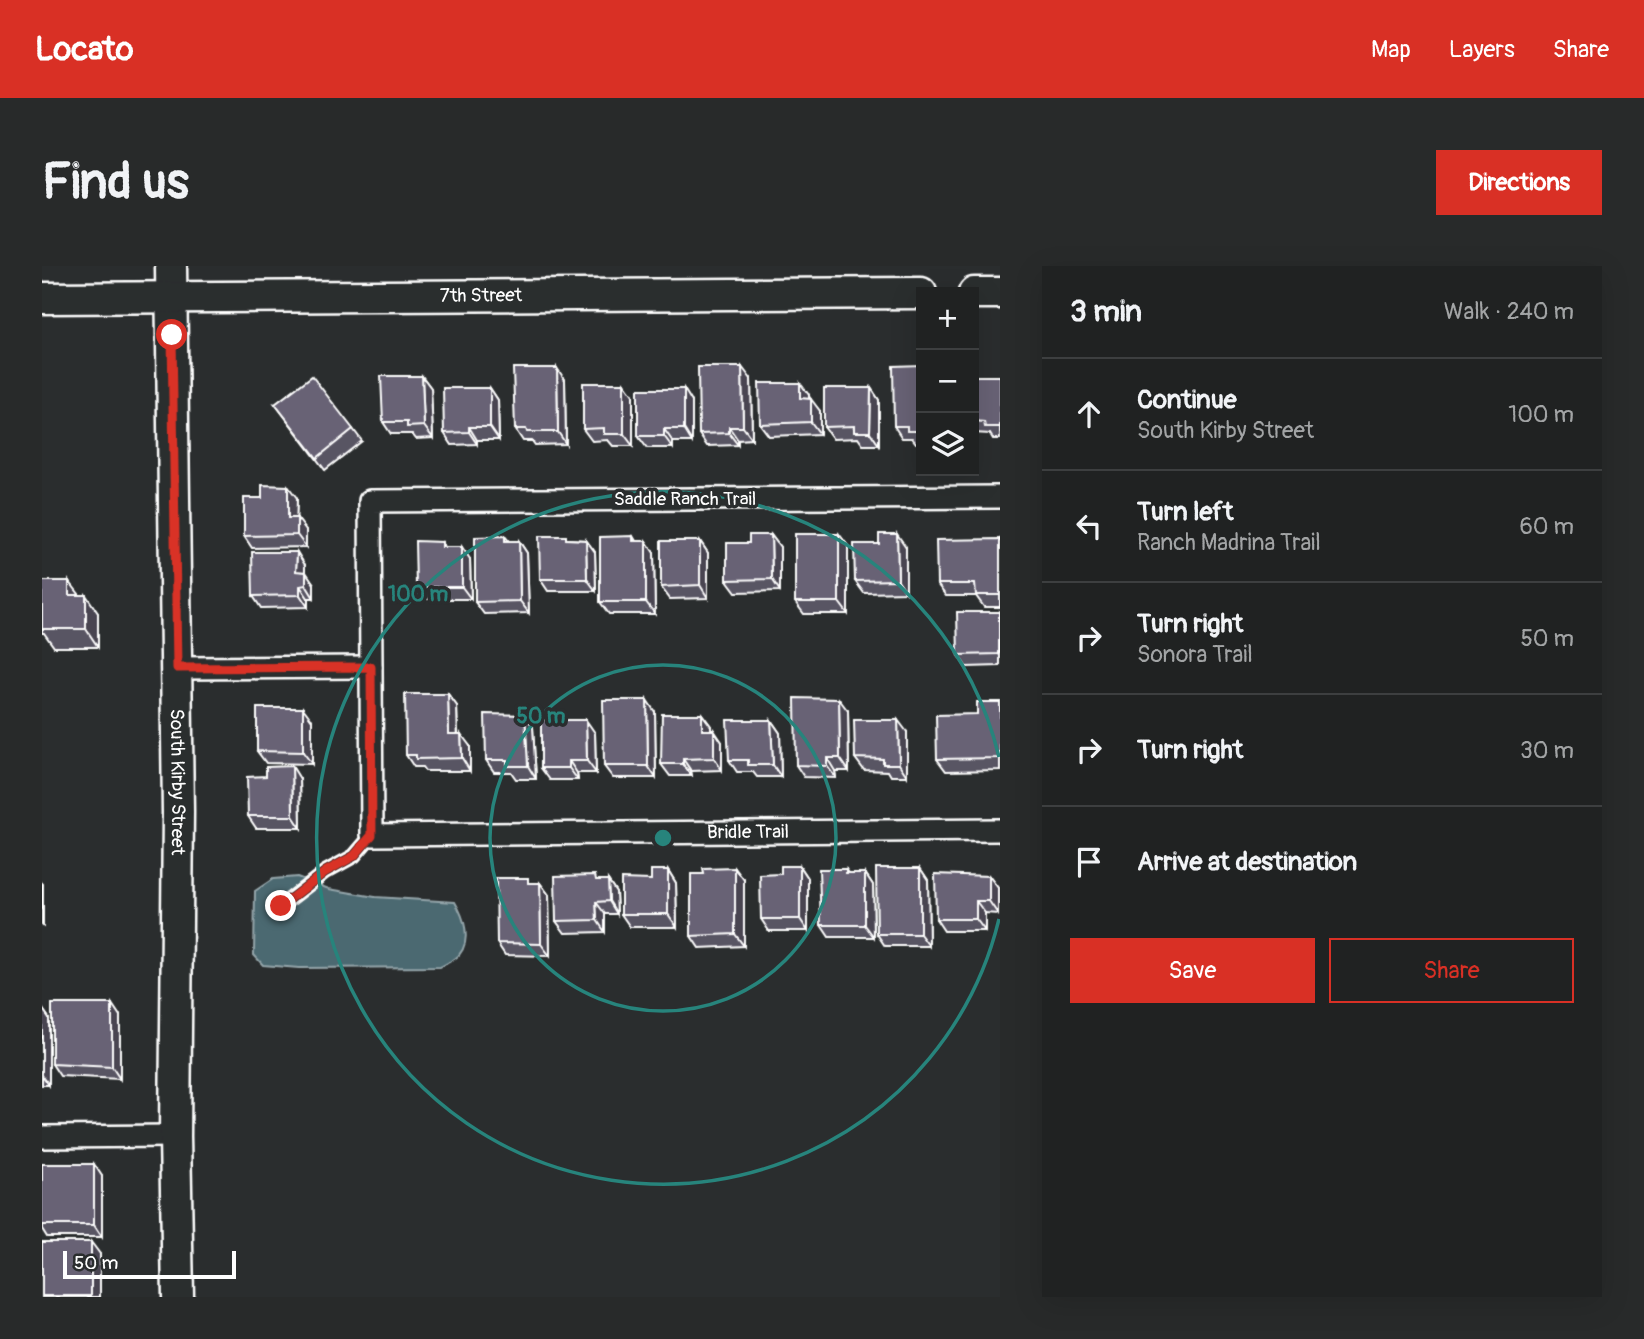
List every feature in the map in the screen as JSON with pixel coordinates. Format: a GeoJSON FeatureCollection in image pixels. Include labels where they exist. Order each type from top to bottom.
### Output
{"type":"FeatureCollection","features":[{"type":"Feature","properties":{"kind":"street","name":"South Kirby Street"},"geometry":{"type":"LineString","coordinates":[[171,266],[177,668],[177,1297]]}},
{"type":"Feature","properties":{"kind":"street","name":"7th Street"},"geometry":{"type":"LineString","coordinates":[[42,298],[916,293]]}},
{"type":"Feature","properties":{"kind":"street"},"geometry":{"type":"LineString","coordinates":[[979,293],[1000,293]]}},
{"type":"Feature","properties":{"kind":"street","name":"Saddle Ranch Trail"},"geometry":{"type":"LineString","coordinates":[[371,667],[370,501],[1000,497]]}},
{"type":"Feature","properties":{"kind":"street"},"geometry":{"type":"LineString","coordinates":[[177,668],[371,667],[372,835]]}},
{"type":"Feature","properties":{"kind":"street","name":"Bridle Trail"},"geometry":{"type":"LineString","coordinates":[[372,835],[1000,830]]}},
{"type":"Feature","properties":{"kind":"street"},"geometry":{"type":"LineString","coordinates":[[42,1137],[175,1136]]}},
{"type":"Feature","properties":{"kind":"lane"},"geometry":{"type":"LineString","coordinates":[[281,906],[318,877],[354,856],[372,835]]}},
{"type":"Feature","properties":{"kind":"water"},"geometry":{"type":"Polygon","coordinates":[[[297,877],[329,889],[375,897],[455,902],[465,929],[463,949],[455,959],[440,967],[299,968],[263,965],[254,955],[255,891],[273,879],[297,877]]]}},
{"type":"Feature","properties":{"kind":"building"},"geometry":{"type":"Polygon","coordinates":[[[916,365],[916,431],[907,431],[907,426],[894,426],[893,366],[916,365]]]}},
{"type":"Feature","properties":{"kind":"building"},"geometry":{"type":"Polygon","coordinates":[[[698,367],[742,367],[743,427],[729,427],[729,433],[699,434],[698,367]]]}},
{"type":"Feature","properties":{"kind":"building"},"geometry":{"type":"Polygon","coordinates":[[[513,368],[557,368],[558,432],[527,432],[526,429],[515,429],[513,368]]]}},
{"type":"Feature","properties":{"kind":"building"},"geometry":{"type":"Polygon","coordinates":[[[312,376],[353,429],[317,458],[275,404],[312,376]]]}},
{"type":"Feature","properties":{"kind":"building"},"geometry":{"type":"Polygon","coordinates":[[[381,376],[422,376],[424,426],[407,427],[407,422],[383,422],[381,376]]]}},
{"type":"Feature","properties":{"kind":"building"},"geometry":{"type":"Polygon","coordinates":[[[979,376],[1000,376],[1000,427],[985,427],[984,422],[979,422],[979,376]]]}},
{"type":"Feature","properties":{"kind":"building"},"geometry":{"type":"Polygon","coordinates":[[[583,383],[624,383],[624,434],[604,434],[604,428],[583,429],[583,383]]]}},
{"type":"Feature","properties":{"kind":"building"},"geometry":{"type":"Polygon","coordinates":[[[759,383],[800,383],[800,398],[811,399],[811,422],[760,424],[759,383]]]}},
{"type":"Feature","properties":{"kind":"building"},"geometry":{"type":"Polygon","coordinates":[[[443,388],[490,388],[490,427],[469,427],[469,432],[444,433],[443,388]]]}},
{"type":"Feature","properties":{"kind":"building"},"geometry":{"type":"Polygon","coordinates":[[[824,388],[871,388],[870,432],[854,432],[854,426],[824,427],[824,388]]]}},
{"type":"Feature","properties":{"kind":"building"},"geometry":{"type":"Polygon","coordinates":[[[638,389],[684,389],[684,429],[664,429],[664,436],[638,436],[638,389]]]}},
{"type":"Feature","properties":{"kind":"building"},"geometry":{"type":"Polygon","coordinates":[[[262,485],[288,486],[288,518],[297,518],[297,535],[244,536],[244,498],[262,498],[262,485]]]}},
{"type":"Feature","properties":{"kind":"building"},"geometry":{"type":"Polygon","coordinates":[[[795,534],[839,534],[839,602],[795,602],[795,534]]]}},
{"type":"Feature","properties":{"kind":"building"},"geometry":{"type":"Polygon","coordinates":[[[879,534],[897,534],[898,580],[855,581],[854,544],[879,544],[879,534]]]}},
{"type":"Feature","properties":{"kind":"building"},"geometry":{"type":"Polygon","coordinates":[[[749,535],[771,535],[772,579],[727,580],[727,543],[749,543],[749,535]]]}},
{"type":"Feature","properties":{"kind":"building"},"geometry":{"type":"Polygon","coordinates":[[[505,536],[505,541],[519,541],[520,601],[475,602],[475,537],[505,536]]]}},
{"type":"Feature","properties":{"kind":"building"},"geometry":{"type":"Polygon","coordinates":[[[539,536],[566,536],[566,539],[586,540],[587,579],[540,579],[539,536]]]}},
{"type":"Feature","properties":{"kind":"building"},"geometry":{"type":"Polygon","coordinates":[[[633,536],[633,541],[646,541],[646,602],[600,602],[600,537],[633,536]]]}},
{"type":"Feature","properties":{"kind":"building"},"geometry":{"type":"Polygon","coordinates":[[[1000,539],[1000,595],[976,595],[975,584],[937,584],[936,540],[1000,539]]]}},
{"type":"Feature","properties":{"kind":"building"},"geometry":{"type":"Polygon","coordinates":[[[415,541],[442,542],[442,547],[462,547],[462,587],[416,587],[415,541]]]}},
{"type":"Feature","properties":{"kind":"building"},"geometry":{"type":"Polygon","coordinates":[[[661,541],[700,541],[700,585],[661,587],[661,541]]]}},
{"type":"Feature","properties":{"kind":"building"},"geometry":{"type":"Polygon","coordinates":[[[252,552],[297,552],[296,571],[306,572],[306,585],[300,586],[300,595],[253,596],[252,552]]]}},
{"type":"Feature","properties":{"kind":"building"},"geometry":{"type":"Polygon","coordinates":[[[42,581],[69,581],[69,595],[86,595],[86,629],[42,629],[42,581]]]}},
{"type":"Feature","properties":{"kind":"building"},"geometry":{"type":"Polygon","coordinates":[[[957,612],[999,612],[999,654],[958,655],[957,612]]]}},
{"type":"Feature","properties":{"kind":"building"},"geometry":{"type":"Polygon","coordinates":[[[405,694],[448,694],[449,734],[461,734],[462,758],[416,759],[416,755],[406,755],[405,694]]]}},
{"type":"Feature","properties":{"kind":"building"},"geometry":{"type":"Polygon","coordinates":[[[795,698],[839,699],[840,758],[827,758],[827,766],[796,765],[795,698]]]}},
{"type":"Feature","properties":{"kind":"building"},"geometry":{"type":"Polygon","coordinates":[[[603,700],[647,700],[648,766],[604,766],[603,700]]]}},
{"type":"Feature","properties":{"kind":"building"},"geometry":{"type":"Polygon","coordinates":[[[977,702],[1000,702],[1000,758],[937,759],[936,715],[977,714],[977,702]]]}},
{"type":"Feature","properties":{"kind":"building"},"geometry":{"type":"Polygon","coordinates":[[[257,708],[303,708],[303,752],[257,751],[257,708]]]}},
{"type":"Feature","properties":{"kind":"building"},"geometry":{"type":"Polygon","coordinates":[[[485,714],[525,715],[528,766],[507,766],[507,760],[486,760],[485,714]]]}},
{"type":"Feature","properties":{"kind":"building"},"geometry":{"type":"Polygon","coordinates":[[[662,714],[702,714],[702,730],[714,730],[714,758],[683,759],[683,764],[661,764],[662,714]]]}},
{"type":"Feature","properties":{"kind":"building"},"geometry":{"type":"Polygon","coordinates":[[[541,720],[586,720],[587,761],[569,761],[569,768],[541,768],[541,720]]]}},
{"type":"Feature","properties":{"kind":"building"},"geometry":{"type":"Polygon","coordinates":[[[727,720],[771,720],[773,765],[748,765],[748,760],[729,760],[727,720]]]}},
{"type":"Feature","properties":{"kind":"building"},"geometry":{"type":"Polygon","coordinates":[[[854,720],[898,720],[899,764],[883,764],[883,759],[855,758],[854,720]]]}},
{"type":"Feature","properties":{"kind":"building"},"geometry":{"type":"Polygon","coordinates":[[[292,766],[293,816],[248,816],[247,777],[266,776],[266,767],[292,766]]]}},
{"type":"Feature","properties":{"kind":"building"},"geometry":{"type":"Polygon","coordinates":[[[781,866],[800,866],[800,919],[761,919],[760,875],[781,874],[781,866]]]}},
{"type":"Feature","properties":{"kind":"building"},"geometry":{"type":"Polygon","coordinates":[[[735,868],[735,934],[691,936],[691,874],[704,874],[703,869],[735,868]]]}},
{"type":"Feature","properties":{"kind":"building"},"geometry":{"type":"Polygon","coordinates":[[[876,868],[920,868],[920,934],[877,934],[876,868]]]}},
{"type":"Feature","properties":{"kind":"building"},"geometry":{"type":"Polygon","coordinates":[[[819,869],[846,869],[846,873],[865,873],[865,925],[821,925],[819,869]]]}},
{"type":"Feature","properties":{"kind":"building"},"geometry":{"type":"Polygon","coordinates":[[[651,870],[668,870],[668,914],[621,914],[621,879],[651,880],[651,870]]]}},
{"type":"Feature","properties":{"kind":"building"},"geometry":{"type":"Polygon","coordinates":[[[935,874],[989,876],[989,901],[976,901],[976,919],[936,919],[935,874]]]}},
{"type":"Feature","properties":{"kind":"building"},"geometry":{"type":"Polygon","coordinates":[[[595,875],[596,880],[608,880],[609,901],[596,902],[597,920],[556,921],[555,876],[595,875]]]}},
{"type":"Feature","properties":{"kind":"building"},"geometry":{"type":"Polygon","coordinates":[[[496,878],[528,878],[528,883],[540,883],[541,944],[497,943],[496,878]]]}},
{"type":"Feature","properties":{"kind":"building"},"geometry":{"type":"Polygon","coordinates":[[[52,1004],[112,1004],[112,1067],[52,1064],[52,1004]]]}},
{"type":"Feature","properties":{"kind":"building"},"geometry":{"type":"Polygon","coordinates":[[[42,1164],[94,1164],[94,1225],[42,1225],[42,1164]]]}},
{"type":"Feature","properties":{"kind":"building"},"geometry":{"type":"Polygon","coordinates":[[[42,1242],[91,1242],[91,1296],[42,1296],[42,1242]]]}},
{"type":"Feature","properties":{"kind":"route"},"geometry":{"type":"LineString","coordinates":[[172,335],[177,668],[371,667],[372,835],[354,856],[325,872],[281,906]]}}]}
